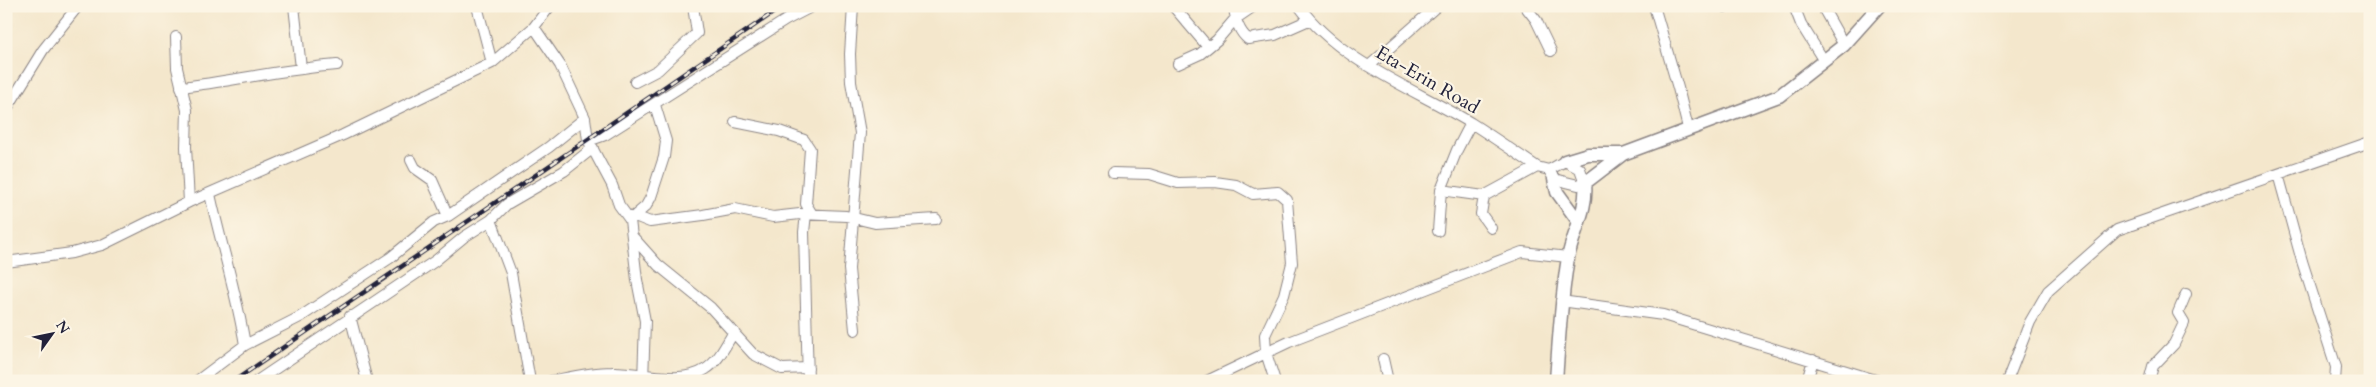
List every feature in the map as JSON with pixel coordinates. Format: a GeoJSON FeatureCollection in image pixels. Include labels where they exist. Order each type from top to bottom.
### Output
{"type":"FeatureCollection","features":[{"type":"Feature","properties":{"kind":"street"},"geometry":{"type":"LineString","coordinates":[[6,110],[43,50],[78,6]]}},
{"type":"Feature","properties":{"kind":"street"},"geometry":{"type":"LineString","coordinates":[[294,6],[301,68]]}},
{"type":"Feature","properties":{"kind":"street"},"geometry":{"type":"LineString","coordinates":[[477,6],[492,63]]}},
{"type":"Feature","properties":{"kind":"street"},"geometry":{"type":"LineString","coordinates":[[636,82],[658,70],[697,34],[693,6]]}},
{"type":"Feature","properties":{"kind":"street"},"geometry":{"type":"LineString","coordinates":[[257,381],[350,316],[435,261],[464,237],[491,220],[507,204],[564,171],[591,144],[786,20],[813,6]]}},
{"type":"Feature","properties":{"kind":"street"},"geometry":{"type":"LineString","coordinates":[[853,6],[850,54],[851,82],[860,133],[849,269],[855,330]]}},
{"type":"Feature","properties":{"kind":"street"},"geometry":{"type":"LineString","coordinates":[[1173,6],[1208,47]]}},
{"type":"Feature","properties":{"kind":"street"},"geometry":{"type":"LineString","coordinates":[[1234,6],[1235,19],[1242,34],[1248,39],[1275,35],[1309,20]]}},
{"type":"Feature","properties":{"kind":"street"},"geometry":{"type":"LineString","coordinates":[[1178,64],[1208,47],[1235,19],[1254,6]]}},
{"type":"Feature","properties":{"kind":"street","name":"Eta-Erin Road"},"geometry":{"type":"LineString","coordinates":[[1299,6],[1309,20],[1336,43],[1369,66],[1471,123],[1551,175],[1578,185],[1585,183]]}},
{"type":"Feature","properties":{"kind":"street"},"geometry":{"type":"LineString","coordinates":[[1369,66],[1437,6]]}},
{"type":"Feature","properties":{"kind":"street"},"geometry":{"type":"LineString","coordinates":[[1525,6],[1536,20],[1550,51]]}},
{"type":"Feature","properties":{"kind":"street"},"geometry":{"type":"LineString","coordinates":[[1654,6],[1688,128]]}},
{"type":"Feature","properties":{"kind":"street"},"geometry":{"type":"LineString","coordinates":[[1794,6],[1801,24],[1824,61]]}},
{"type":"Feature","properties":{"kind":"street"},"geometry":{"type":"LineString","coordinates":[[1822,6],[1844,45]]}},
{"type":"Feature","properties":{"kind":"street"},"geometry":{"type":"LineString","coordinates":[[1585,183],[1623,154],[1688,128],[1779,96],[1844,45],[1879,6]]}},
{"type":"Feature","properties":{"kind":"street"},"geometry":{"type":"LineString","coordinates":[[6,262],[72,253],[102,245],[189,202],[342,135],[492,63],[534,27],[546,8]]}},
{"type":"Feature","properties":{"kind":"street"},"geometry":{"type":"LineString","coordinates":[[534,27],[560,66],[585,118],[591,144],[619,205],[633,218],[650,222],[703,215],[735,208],[772,217],[809,214],[876,222],[936,219]]}},
{"type":"Feature","properties":{"kind":"street"},"geometry":{"type":"LineString","coordinates":[[176,37],[177,62],[187,110],[186,148],[189,202]]}},
{"type":"Feature","properties":{"kind":"street"},"geometry":{"type":"LineString","coordinates":[[181,86],[222,82],[301,68],[337,65]]}},
{"type":"Feature","properties":{"kind":"street"},"geometry":{"type":"LineString","coordinates":[[644,377],[645,321],[637,280],[632,236],[633,218],[646,206],[651,197],[664,157],[666,141],[655,105]]}},
{"type":"Feature","properties":{"kind":"street"},"geometry":{"type":"LineString","coordinates":[[197,381],[245,345],[300,317],[390,258],[434,222],[448,216],[549,147],[585,118]]}},
{"type":"Feature","properties":{"kind":"street"},"geometry":{"type":"LineString","coordinates":[[734,122],[779,131],[804,140],[810,149],[806,204],[809,214],[804,232],[808,381]]}},
{"type":"Feature","properties":{"kind":"street"},"geometry":{"type":"LineString","coordinates":[[1438,231],[1441,190],[1457,150],[1471,123]]}},
{"type":"Feature","properties":{"kind":"street"},"geometry":{"type":"LineString","coordinates":[[2007,381],[2030,322],[2048,291],[2103,240],[2130,224],[2370,142]]}},
{"type":"Feature","properties":{"kind":"street"},"geometry":{"type":"LineString","coordinates":[[1578,221],[1557,192],[1551,175],[1565,161],[1588,154],[1623,154]]}},
{"type":"Feature","properties":{"kind":"street"},"geometry":{"type":"LineString","coordinates":[[411,160],[415,168],[432,180],[448,216]]}},
{"type":"Feature","properties":{"kind":"street"},"geometry":{"type":"LineString","coordinates":[[1556,381],[1561,301],[1568,257],[1572,238],[1586,196],[1585,183],[1580,169],[1576,165],[1565,161]]}},
{"type":"Feature","properties":{"kind":"street"},"geometry":{"type":"LineString","coordinates":[[1441,190],[1484,196],[1537,167]]}},
{"type":"Feature","properties":{"kind":"street"},"geometry":{"type":"LineString","coordinates":[[1113,173],[1150,174],[1178,183],[1215,182],[1236,185],[1253,194],[1278,192],[1287,200],[1292,263],[1284,295],[1265,335],[1266,353],[1275,381]]}},
{"type":"Feature","properties":{"kind":"street"},"geometry":{"type":"LineString","coordinates":[[2278,174],[2302,261],[2336,367],[2335,381]]}},
{"type":"Feature","properties":{"kind":"street"},"geometry":{"type":"LineString","coordinates":[[210,194],[223,253],[240,314],[245,345]]}},
{"type":"Feature","properties":{"kind":"street"},"geometry":{"type":"LineString","coordinates":[[1484,196],[1481,214],[1491,228]]}},
{"type":"Feature","properties":{"kind":"street"},"geometry":{"type":"LineString","coordinates":[[491,220],[511,273],[530,381]]}},
{"type":"Feature","properties":{"kind":"street"},"geometry":{"type":"LineString","coordinates":[[632,236],[658,265],[711,308],[753,354],[782,369],[808,368]]}},
{"type":"Feature","properties":{"kind":"street"},"geometry":{"type":"LineString","coordinates":[[1207,381],[1289,342],[1522,252],[1568,257]]}},
{"type":"Feature","properties":{"kind":"street"},"geometry":{"type":"LineString","coordinates":[[2149,381],[2153,366],[2174,344],[2184,323],[2178,313],[2186,294]]}},
{"type":"Feature","properties":{"kind":"street"},"geometry":{"type":"LineString","coordinates":[[1561,301],[1663,315],[1879,381]]}},
{"type":"Feature","properties":{"kind":"street"},"geometry":{"type":"LineString","coordinates":[[350,316],[367,381]]}},
{"type":"Feature","properties":{"kind":"street"},"geometry":{"type":"LineString","coordinates":[[551,381],[582,374],[613,372],[644,377],[669,378],[705,370],[715,361],[734,332]]}},
{"type":"Feature","properties":{"kind":"street"},"geometry":{"type":"LineString","coordinates":[[1383,359],[1388,381]]}},
{"type":"Feature","properties":{"kind":"street"},"geometry":{"type":"LineString","coordinates":[[1807,381],[1813,360]]}},
{"type":"Feature","properties":{"kind":"railway"},"geometry":{"type":"LineString","coordinates":[[234,381],[783,6]]}}]}
